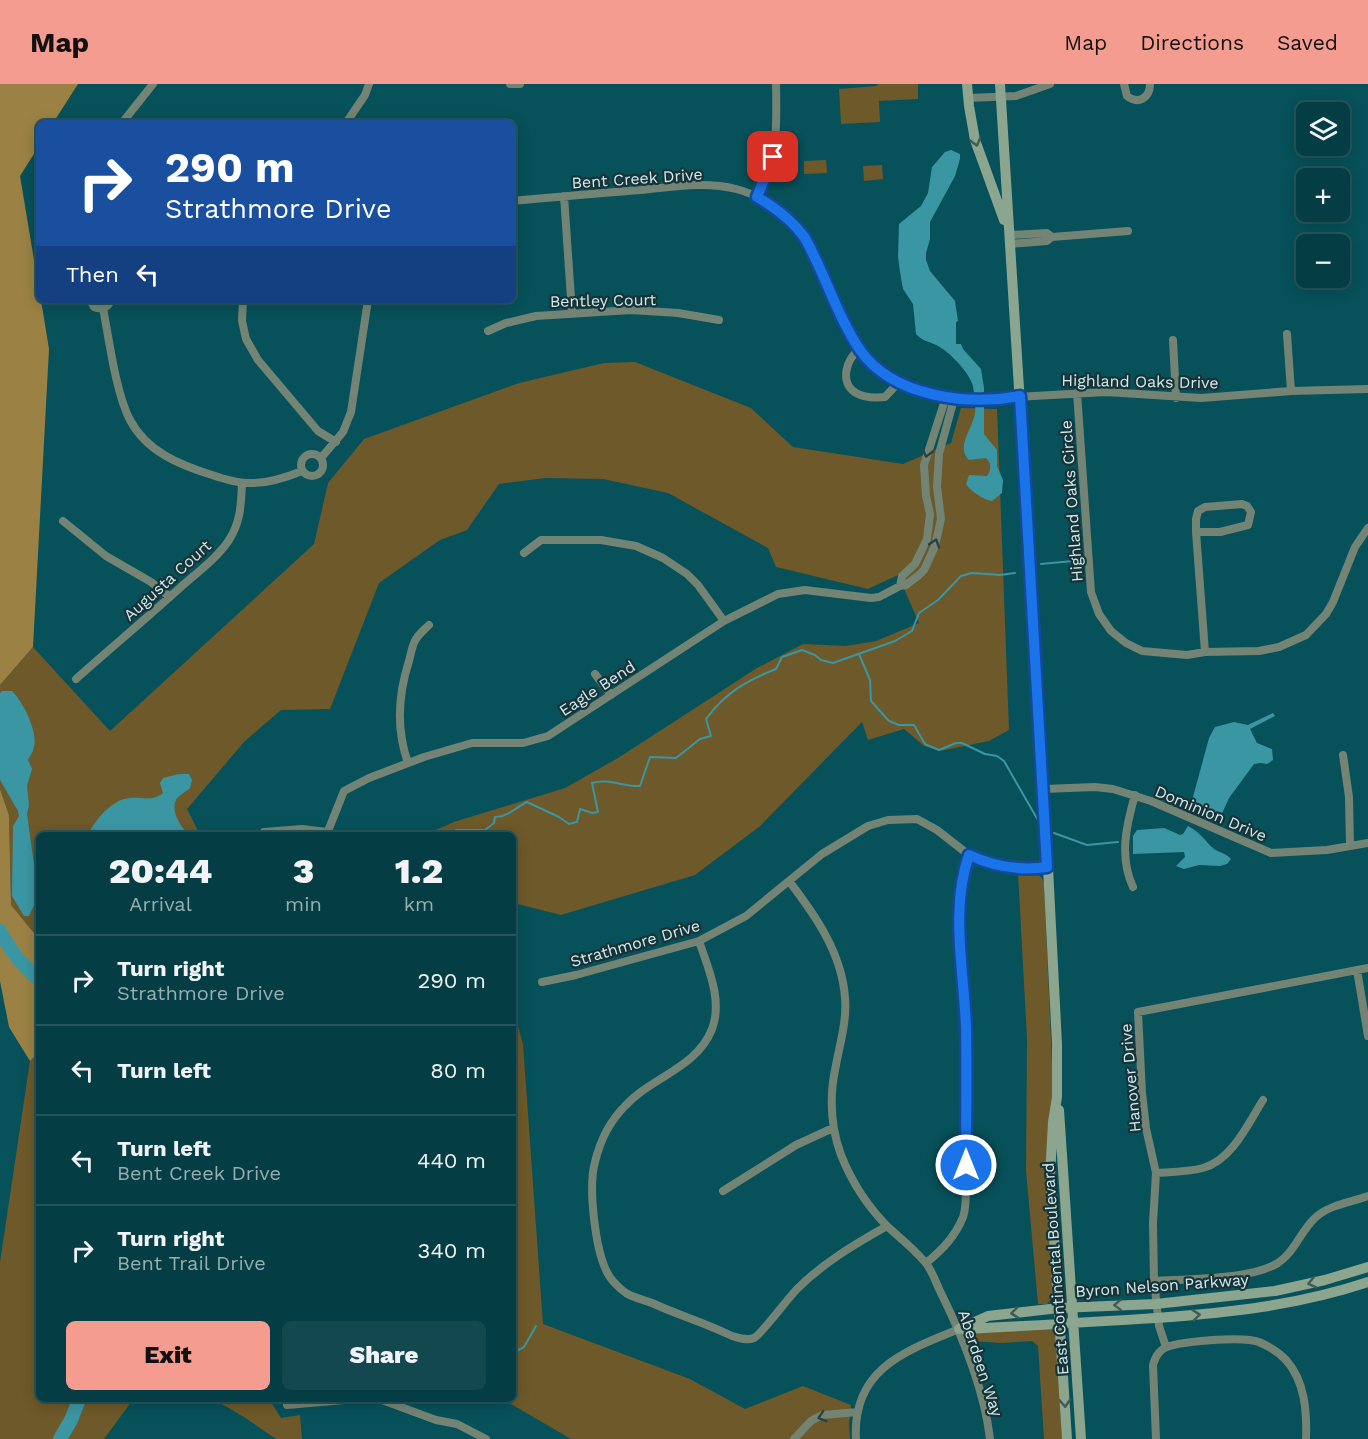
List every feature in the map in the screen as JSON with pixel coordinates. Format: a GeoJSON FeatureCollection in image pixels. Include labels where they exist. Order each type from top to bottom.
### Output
{"type":"FeatureCollection","features":[{"type":"Feature","properties":{"kind":"main road"},"geometry":{"type":"LineString","coordinates":[[967,84],[971,123],[981,159],[1000,205],[1010,240]]}},
{"type":"Feature","properties":{"kind":"main road","name":"East Continental Boulevard"},"geometry":{"type":"LineString","coordinates":[[1000,84],[1044,789],[1057,1044],[1057,1097],[1061,1124],[1081,1439]]}},
{"type":"Feature","properties":{"kind":"main road","name":"East Continental Boulevard"},"geometry":{"type":"LineString","coordinates":[[1057,1097],[1050,1176],[1067,1439]]}},
{"type":"Feature","properties":{"kind":"main road","name":"Byron Nelson Parkway"},"geometry":{"type":"LineString","coordinates":[[959,1329],[988,1316],[1059,1308],[1156,1304],[1275,1291],[1325,1280],[1368,1267]]}},
{"type":"Feature","properties":{"kind":"main road","name":"Byron Nelson Parkway"},"geometry":{"type":"LineString","coordinates":[[959,1329],[1060,1326],[1191,1316],[1278,1304],[1344,1290],[1368,1282]]}},
{"type":"Feature","properties":{"kind":"street"},"geometry":{"type":"LineString","coordinates":[[124,120],[153,84]]}},
{"type":"Feature","properties":{"kind":"street"},"geometry":{"type":"LineString","coordinates":[[348,120],[369,84]]}},
{"type":"Feature","properties":{"kind":"street"},"geometry":{"type":"LineString","coordinates":[[510,84],[520,84]]}},
{"type":"Feature","properties":{"kind":"street"},"geometry":{"type":"LineString","coordinates":[[757,197],[768,174],[776,143],[776,84]]}},
{"type":"Feature","properties":{"kind":"street"},"geometry":{"type":"LineString","coordinates":[[968,98],[1023,94],[1050,84]]}},
{"type":"Feature","properties":{"kind":"street"},"geometry":{"type":"LineString","coordinates":[[1124,84],[1127,96],[1135,100],[1147,96],[1150,84]]}},
{"type":"Feature","properties":{"kind":"street","name":"Bent Creek Drive"},"geometry":{"type":"LineString","coordinates":[[516,201],[697,186],[720,186],[757,197],[777,209],[796,226],[805,238],[850,334],[860,349],[879,369],[926,393],[950,398],[1020,396]]}},
{"type":"Feature","properties":{"kind":"street"},"geometry":{"type":"LineString","coordinates":[[564,196],[572,313]]}},
{"type":"Feature","properties":{"kind":"street"},"geometry":{"type":"LineString","coordinates":[[1010,240],[1047,241],[1052,237],[1128,231]]}},
{"type":"Feature","properties":{"kind":"street"},"geometry":{"type":"LineString","coordinates":[[92,303],[94,306],[104,308]]}},
{"type":"Feature","properties":{"kind":"street"},"geometry":{"type":"LineString","coordinates":[[104,308],[108,303]]}},
{"type":"Feature","properties":{"kind":"street"},"geometry":{"type":"LineString","coordinates":[[243,303],[242,321],[246,339],[258,360],[318,431],[336,442]]}},
{"type":"Feature","properties":{"kind":"street"},"geometry":{"type":"LineString","coordinates":[[302,471],[308,475],[316,475],[322,470],[321,458],[344,432],[351,412],[368,303]]}},
{"type":"Feature","properties":{"kind":"street"},"geometry":{"type":"LineString","coordinates":[[104,308],[123,405],[137,432],[165,456],[180,465],[242,483],[262,483],[302,471]]}},
{"type":"Feature","properties":{"kind":"street","name":"Bentley Court"},"geometry":{"type":"LineString","coordinates":[[489,331],[506,323],[536,316],[631,310],[678,313],[719,320]]}},
{"type":"Feature","properties":{"kind":"street"},"geometry":{"type":"LineString","coordinates":[[1287,334],[1291,391]]}},
{"type":"Feature","properties":{"kind":"street"},"geometry":{"type":"LineString","coordinates":[[1173,340],[1176,398]]}},
{"type":"Feature","properties":{"kind":"street"},"geometry":{"type":"LineString","coordinates":[[860,349],[851,355],[846,366],[847,381],[856,393],[873,398],[885,397],[900,381]]}},
{"type":"Feature","properties":{"kind":"street","name":"Highland Oaks Drive"},"geometry":{"type":"LineString","coordinates":[[1020,396],[1106,392],[1201,398],[1291,391],[1368,389]]}},
{"type":"Feature","properties":{"kind":"street","name":"Highland Oaks Circle"},"geometry":{"type":"LineString","coordinates":[[1077,393],[1091,592],[1099,614],[1118,637],[1142,651],[1187,655],[1205,652],[1259,651],[1279,647],[1306,635],[1326,614],[1333,602],[1355,547],[1368,528]]}},
{"type":"Feature","properties":{"kind":"street"},"geometry":{"type":"LineString","coordinates":[[900,586],[902,576],[915,564],[931,523],[924,465],[950,398]]}},
{"type":"Feature","properties":{"kind":"street","name":"Eagle Bend"},"geometry":{"type":"LineString","coordinates":[[328,832],[344,791],[369,778],[408,763],[472,743],[523,742],[548,735],[724,621],[758,603],[786,592],[805,590],[871,598],[879,597],[906,585],[924,570],[935,546],[941,519],[936,487],[937,465],[950,398]]}},
{"type":"Feature","properties":{"kind":"street"},"geometry":{"type":"LineString","coordinates":[[302,471],[301,460],[307,454],[315,454],[321,458]]}},
{"type":"Feature","properties":{"kind":"street","name":"Augusta Court"},"geometry":{"type":"LineString","coordinates":[[76,679],[212,559],[228,541],[241,508],[242,483]]}},
{"type":"Feature","properties":{"kind":"street"},"geometry":{"type":"LineString","coordinates":[[1196,532],[1220,532],[1240,528],[1248,525],[1251,512],[1247,506],[1242,504],[1205,507],[1198,511],[1196,532],[1205,652]]}},
{"type":"Feature","properties":{"kind":"street"},"geometry":{"type":"LineString","coordinates":[[63,521],[106,556],[152,582],[170,597]]}},
{"type":"Feature","properties":{"kind":"street"},"geometry":{"type":"LineString","coordinates":[[524,553],[541,540],[601,540],[636,546],[663,558],[687,574],[698,585],[724,621]]}},
{"type":"Feature","properties":{"kind":"street"},"geometry":{"type":"LineString","coordinates":[[408,763],[401,744],[400,700],[416,639],[429,625]]}},
{"type":"Feature","properties":{"kind":"street"},"geometry":{"type":"LineString","coordinates":[[595,674],[611,695]]}},
{"type":"Feature","properties":{"kind":"street"},"geometry":{"type":"LineString","coordinates":[[1342,755],[1349,797],[1350,846]]}},
{"type":"Feature","properties":{"kind":"street","name":"Dominion Drive"},"geometry":{"type":"LineString","coordinates":[[1044,789],[1095,787],[1135,795],[1271,853],[1311,852],[1368,843]]}},
{"type":"Feature","properties":{"kind":"street"},"geometry":{"type":"LineString","coordinates":[[1133,888],[1125,864],[1125,849],[1129,815],[1135,795]]}},
{"type":"Feature","properties":{"kind":"street","name":"Strathmore Drive"},"geometry":{"type":"LineString","coordinates":[[542,982],[576,975],[699,941],[746,916],[831,848],[868,826],[888,820],[917,819],[937,830],[969,855],[986,862],[1016,869],[1047,867]]}},
{"type":"Feature","properties":{"kind":"street"},"geometry":{"type":"LineString","coordinates":[[264,832],[302,829],[317,832]]}},
{"type":"Feature","properties":{"kind":"street"},"geometry":{"type":"LineString","coordinates":[[926,1263],[943,1250],[964,1215],[966,1028],[959,911],[962,874],[969,855]]}},
{"type":"Feature","properties":{"kind":"street","name":"Aberdeen Way"},"geometry":{"type":"LineString","coordinates":[[789,881],[813,913],[834,952],[845,997],[841,1044],[835,1066],[831,1105],[833,1128],[841,1154],[849,1174],[872,1209],[926,1263],[959,1329],[983,1404],[990,1439]]}},
{"type":"Feature","properties":{"kind":"street"},"geometry":{"type":"LineString","coordinates":[[699,941],[714,992],[716,1013],[707,1040],[687,1062],[645,1088],[624,1106],[607,1129],[594,1162],[592,1194],[597,1235],[603,1262],[609,1276],[626,1293],[732,1336],[742,1339],[754,1338],[761,1333],[796,1290],[824,1265],[887,1226]]}},
{"type":"Feature","properties":{"kind":"street","name":"Hanover Drive"},"geometry":{"type":"LineString","coordinates":[[1166,1347],[1158,1317],[1154,1281],[1153,1223],[1156,1173],[1146,1128],[1142,1093],[1138,1012],[1368,968]]}},
{"type":"Feature","properties":{"kind":"street"},"geometry":{"type":"LineString","coordinates":[[1357,970],[1368,1036]]}},
{"type":"Feature","properties":{"kind":"street"},"geometry":{"type":"LineString","coordinates":[[1156,1173],[1202,1169],[1214,1164],[1236,1143],[1263,1100]]}},
{"type":"Feature","properties":{"kind":"street"},"geometry":{"type":"LineString","coordinates":[[723,1191],[796,1145],[833,1128]]}},
{"type":"Feature","properties":{"kind":"street"},"geometry":{"type":"LineString","coordinates":[[1154,1281],[1237,1274],[1276,1264],[1285,1257],[1309,1224],[1322,1212],[1368,1196]]}},
{"type":"Feature","properties":{"kind":"street","name":"Byron Nelson Parkway"},"geometry":{"type":"LineString","coordinates":[[856,1439],[855,1428],[858,1412],[865,1389],[871,1379],[892,1361],[909,1351],[959,1329]]}},
{"type":"Feature","properties":{"kind":"street"},"geometry":{"type":"LineString","coordinates":[[1156,1439],[1153,1365],[1156,1356],[1166,1347],[1180,1344],[1249,1340],[1258,1342],[1280,1354],[1296,1374],[1301,1386],[1306,1415],[1306,1439]]}},
{"type":"Feature","properties":{"kind":"street"},"geometry":{"type":"LineString","coordinates":[[287,1405],[321,1402]]}},
{"type":"Feature","properties":{"kind":"street"},"geometry":{"type":"LineString","coordinates":[[387,1402],[436,1420],[457,1424],[486,1439]]}},
{"type":"Feature","properties":{"kind":"street"},"geometry":{"type":"LineString","coordinates":[[794,1439],[811,1421],[822,1416],[858,1412]]}},
{"type":"Feature","properties":{"kind":"shaded area"},"geometry":{"type":"Polygon","coordinates":[[[0,84],[78,84],[55,120],[36,120],[36,151],[20,176],[36,272],[36,303],[41,303],[49,349],[33,647],[0,685],[0,84]]]}},
{"type":"Feature","properties":{"kind":"shaded area"},"geometry":{"type":"Polygon","coordinates":[[[878,84],[918,84],[918,99],[879,101],[880,122],[841,124],[839,89],[877,86],[878,84]]]}},
{"type":"Feature","properties":{"kind":"shaded area"},"geometry":{"type":"Polygon","coordinates":[[[826,160],[827,173],[804,174],[804,161],[826,160]]]}},
{"type":"Feature","properties":{"kind":"shaded area"},"geometry":{"type":"Polygon","coordinates":[[[882,165],[883,179],[864,181],[863,166],[882,165]]]}},
{"type":"Feature","properties":{"kind":"shaded area"},"geometry":{"type":"Polygon","coordinates":[[[635,362],[751,408],[793,447],[903,464],[951,443],[961,408],[997,409],[1009,730],[989,741],[940,751],[924,746],[904,729],[868,740],[862,722],[759,827],[695,875],[561,915],[516,904],[516,832],[431,832],[454,822],[565,788],[618,758],[757,668],[803,644],[846,646],[876,641],[919,623],[898,575],[868,589],[776,567],[768,548],[668,493],[603,479],[545,478],[499,484],[467,530],[440,540],[379,583],[330,709],[281,710],[244,742],[187,809],[198,832],[36,832],[36,935],[11,905],[9,815],[0,789],[0,685],[33,647],[110,731],[314,544],[328,483],[364,439],[519,383],[604,363],[635,362]]]}},
{"type":"Feature","properties":{"kind":"shaded area"},"geometry":{"type":"Polygon","coordinates":[[[0,789],[9,815],[11,905],[36,935],[36,1055],[30,1061],[9,1027],[0,981],[0,789]]]}},
{"type":"Feature","properties":{"kind":"shaded area"},"geometry":{"type":"Polygon","coordinates":[[[1018,873],[1037,873],[1044,884],[1053,1085],[1054,1295],[1047,1304],[1038,1304],[1026,1171],[1027,1039],[1018,873]]]}},
{"type":"Feature","properties":{"kind":"shaded area"},"geometry":{"type":"Polygon","coordinates":[[[516,1020],[523,1044],[543,1324],[690,1379],[745,1409],[803,1386],[851,1405],[850,1439],[571,1439],[507,1402],[516,1402],[516,1020]]]}},
{"type":"Feature","properties":{"kind":"shaded area"},"geometry":{"type":"Polygon","coordinates":[[[36,1055],[36,1402],[131,1402],[104,1439],[0,1439],[0,1262],[30,1061],[36,1055]]]}},
{"type":"Feature","properties":{"kind":"shaded area"},"geometry":{"type":"Polygon","coordinates":[[[1052,1328],[1056,1335],[1062,1439],[1044,1439],[1038,1346],[1032,1341],[1003,1343],[970,1341],[967,1338],[972,1331],[1052,1328]]]}},
{"type":"Feature","properties":{"kind":"shaded area"},"geometry":{"type":"Polygon","coordinates":[[[218,1402],[271,1402],[281,1418],[300,1415],[302,1439],[276,1439],[218,1402]]]}},
{"type":"Feature","properties":{"kind":"water"},"geometry":{"type":"Polygon","coordinates":[[[951,150],[960,154],[960,159],[955,176],[930,222],[926,260],[930,271],[955,301],[958,321],[956,322],[956,344],[961,344],[981,369],[984,388],[984,434],[997,450],[997,466],[1003,480],[1002,493],[992,501],[978,495],[966,484],[969,475],[987,476],[990,467],[986,458],[969,460],[965,455],[964,443],[975,413],[971,380],[952,357],[916,334],[913,304],[903,289],[898,256],[899,224],[921,206],[928,193],[932,167],[945,152],[951,150]]]}},
{"type":"Feature","properties":{"kind":"water"},"geometry":{"type":"Polygon","coordinates":[[[12,691],[25,709],[35,740],[28,760],[32,769],[27,786],[29,805],[27,814],[36,879],[35,903],[29,916],[24,916],[12,896],[13,826],[19,816],[0,780],[0,693],[12,691]]]}},
{"type":"Feature","properties":{"kind":"water"},"geometry":{"type":"Polygon","coordinates":[[[1273,713],[1275,716],[1250,729],[1257,743],[1272,749],[1273,760],[1267,764],[1254,764],[1229,798],[1219,820],[1190,808],[1209,738],[1215,727],[1234,722],[1248,725],[1273,713]]]}},
{"type":"Feature","properties":{"kind":"water"},"geometry":{"type":"Polygon","coordinates":[[[189,774],[192,780],[190,788],[178,797],[174,807],[186,832],[90,832],[99,817],[117,802],[130,798],[159,796],[163,793],[160,783],[163,778],[189,774]]]}},
{"type":"Feature","properties":{"kind":"water"},"geometry":{"type":"Polygon","coordinates":[[[1188,826],[1214,849],[1229,857],[1231,859],[1227,864],[1199,865],[1184,869],[1176,866],[1185,857],[1184,852],[1133,854],[1133,836],[1137,830],[1164,828],[1180,835],[1188,826]]]}},
{"type":"Feature","properties":{"kind":"waterway"},"geometry":{"type":"LineString","coordinates":[[1041,564],[1073,561]]}},
{"type":"Feature","properties":{"kind":"waterway"},"geometry":{"type":"LineString","coordinates":[[456,832],[456,830],[485,830],[494,823],[495,817],[508,814],[527,802],[569,824],[577,822],[580,809],[592,813],[598,812],[592,783],[640,786],[650,757],[676,758],[700,739],[711,736],[706,719],[721,701],[737,688],[776,669],[782,657],[802,650],[821,660],[833,663],[895,641],[912,631],[919,613],[938,600],[961,576],[972,573],[1000,575],[1015,573]]}},
{"type":"Feature","properties":{"kind":"waterway"},"geometry":{"type":"LineString","coordinates":[[859,654],[870,680],[871,701],[889,721],[899,725],[914,725],[925,744],[939,750],[962,743],[985,754],[997,756],[1004,761],[1039,822]]}},
{"type":"Feature","properties":{"kind":"waterway"},"geometry":{"type":"LineString","coordinates":[[1054,833],[1087,845],[1118,842]]}},
{"type":"Feature","properties":{"kind":"waterway"},"geometry":{"type":"LineString","coordinates":[[0,931],[16,957],[36,977]]}},
{"type":"Feature","properties":{"kind":"waterway"},"geometry":{"type":"LineString","coordinates":[[516,1351],[524,1347],[536,1326]]}},
{"type":"Feature","properties":{"kind":"waterway"},"geometry":{"type":"LineString","coordinates":[[60,1439],[78,1402]]}},
{"type":"Feature","properties":{"kind":"route"},"geometry":{"type":"LineString","coordinates":[[773,157],[757,197],[775,207],[796,226],[805,238],[850,334],[865,356],[893,378],[926,393],[962,400],[1020,396],[1047,867],[1016,869],[986,862],[969,855],[962,874],[959,911],[966,1028],[966,1165]]}}]}
